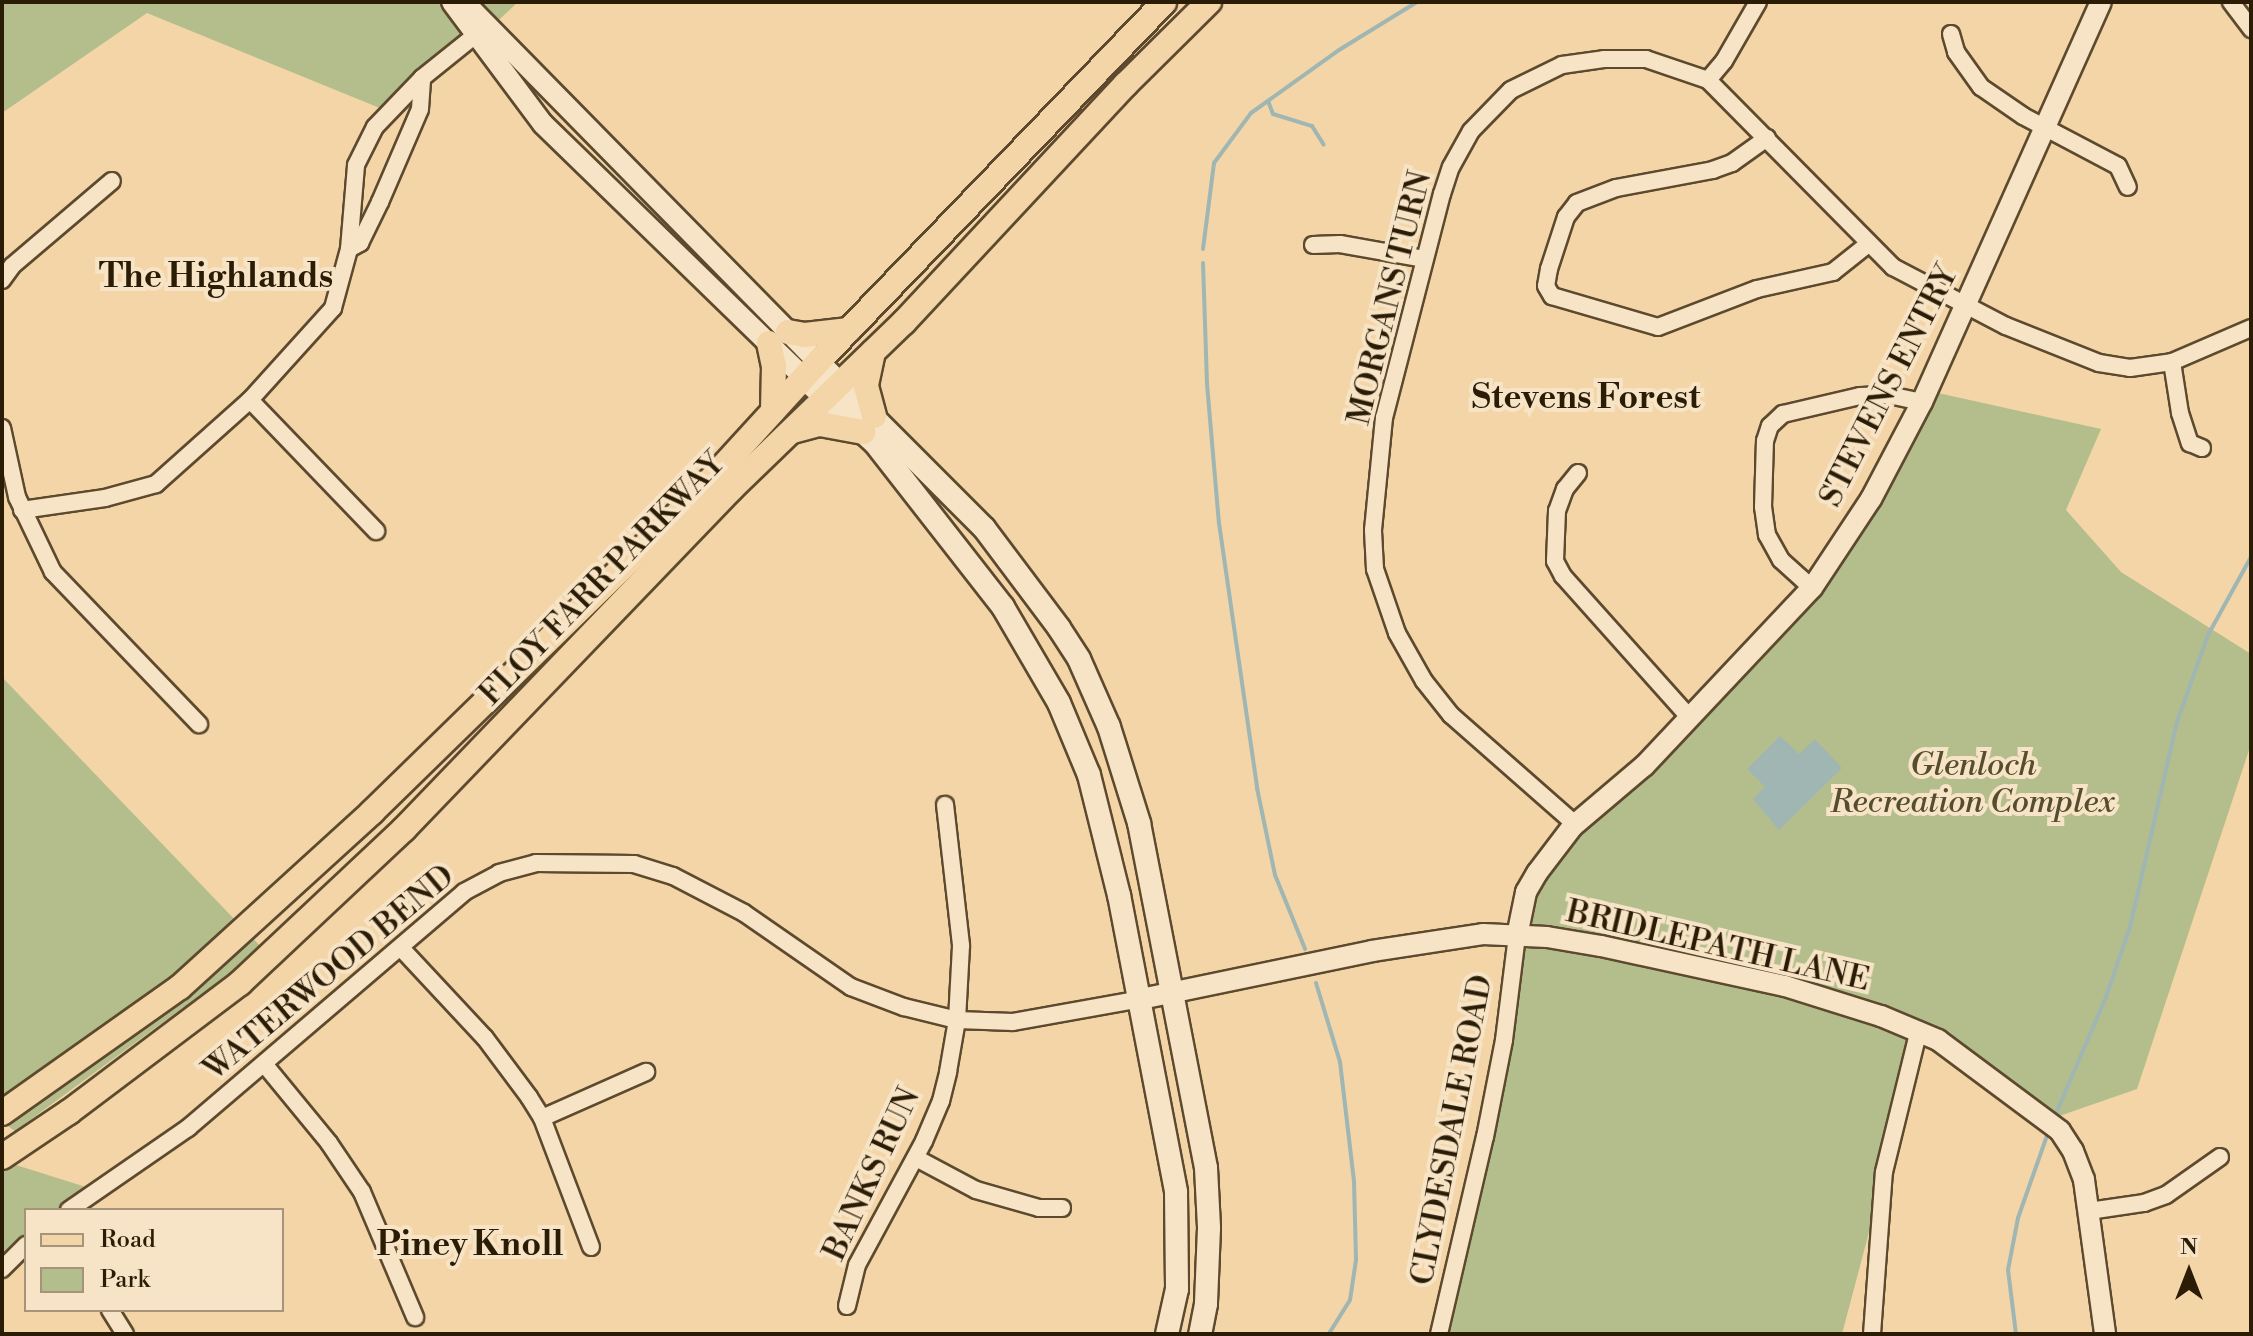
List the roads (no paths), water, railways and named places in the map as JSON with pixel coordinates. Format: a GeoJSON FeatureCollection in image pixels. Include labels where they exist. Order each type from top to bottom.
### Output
{"type":"FeatureCollection","features":[{"type":"Feature","properties":{"kind":"main road","name":"FLOY FARR PARKWAY"},"geometry":{"type":"LineString","coordinates":[[2,1113],[180,987],[372,812],[693,499],[811,370],[1164,2]]}},
{"type":"Feature","properties":{"kind":"main road"},"geometry":{"type":"LineString","coordinates":[[1126,84],[1131,64],[1191,2]]}},
{"type":"Feature","properties":{"kind":"main road","name":"FLOY FARR PARKWAY"},"geometry":{"type":"LineString","coordinates":[[2,1157],[69,1112],[240,983],[404,829],[790,432],[873,352],[1126,84],[1209,2]]}},
{"type":"Feature","properties":{"kind":"main road"},"geometry":{"type":"LineString","coordinates":[[773,411],[774,366],[779,338],[849,330]]}},
{"type":"Feature","properties":{"kind":"main road"},"geometry":{"type":"LineString","coordinates":[[873,352],[866,386],[868,424],[995,596],[1059,703],[1089,775],[1141,999],[1176,1192],[1177,1289],[1167,1334]]}},
{"type":"Feature","properties":{"kind":"main road"},"geometry":{"type":"LineString","coordinates":[[811,370],[984,528],[1066,638],[1109,727],[1139,823],[1206,1168],[1209,1228],[1206,1304],[1200,1334]]}},
{"type":"Feature","properties":{"kind":"main road"},"geometry":{"type":"LineString","coordinates":[[790,432],[820,424],[868,424]]}},
{"type":"Feature","properties":{"kind":"street"},"geometry":{"type":"LineString","coordinates":[[452,2],[705,248],[779,338],[811,370]]}},
{"type":"Feature","properties":{"kind":"street"},"geometry":{"type":"LineString","coordinates":[[464,2],[543,124],[690,266],[779,338]]}},
{"type":"Feature","properties":{"kind":"street"},"geometry":{"type":"LineString","coordinates":[[1708,80],[1724,61],[1758,2]]}},
{"type":"Feature","properties":{"kind":"street","name":"STEVENS ENTRY"},"geometry":{"type":"LineString","coordinates":[[1517,936],[1526,892],[1575,824],[1644,766],[1812,588],[1871,499],[1922,402],[2101,2]]}},
{"type":"Feature","properties":{"kind":"street"},"geometry":{"type":"LineString","coordinates":[[2231,2],[2251,29]]}},
{"type":"Feature","properties":{"kind":"street"},"geometry":{"type":"LineString","coordinates":[[22,510],[105,498],[156,484],[250,400],[333,308],[349,249],[356,165],[375,127],[422,78],[482,30]]}},
{"type":"Feature","properties":{"kind":"street"},"geometry":{"type":"LineString","coordinates":[[1951,34],[1956,52],[1981,87],[2023,116],[2118,166],[2128,187]]}},
{"type":"Feature","properties":{"kind":"street","name":"MORGANS TURN"},"geometry":{"type":"LineString","coordinates":[[1575,824],[1451,715],[1424,681],[1397,633],[1375,569],[1373,530],[1384,418],[1424,259],[1455,159],[1471,131],[1511,90],[1562,65],[1604,59],[1646,59],[1708,80],[1867,245],[1906,275],[1965,306],[2099,363],[2130,368],[2172,362],[2251,328]]}},
{"type":"Feature","properties":{"kind":"street"},"geometry":{"type":"LineString","coordinates":[[349,249],[360,243],[420,109],[422,78]]}},
{"type":"Feature","properties":{"kind":"street"},"geometry":{"type":"LineString","coordinates":[[1767,138],[1732,163],[1713,170],[1616,188],[1577,203],[1566,217],[1549,269],[1546,286],[1552,296],[1658,327],[1757,289],[1833,272],[1867,245]]}},
{"type":"Feature","properties":{"kind":"street"},"geometry":{"type":"LineString","coordinates":[[2,280],[12,266],[112,181]]}},
{"type":"Feature","properties":{"kind":"street"},"geometry":{"type":"LineString","coordinates":[[1313,245],[1340,244],[1424,259]]}},
{"type":"Feature","properties":{"kind":"street"},"geometry":{"type":"LineString","coordinates":[[690,266],[705,248]]}},
{"type":"Feature","properties":{"kind":"street"},"geometry":{"type":"LineString","coordinates":[[2172,362],[2180,413],[2190,443],[2202,448]]}},
{"type":"Feature","properties":{"kind":"street"},"geometry":{"type":"LineString","coordinates":[[1812,588],[1781,560],[1767,535],[1765,441],[1770,426],[1783,414],[1860,396],[1889,395],[1922,402]]}},
{"type":"Feature","properties":{"kind":"street"},"geometry":{"type":"LineString","coordinates":[[250,400],[376,531]]}},
{"type":"Feature","properties":{"kind":"street"},"geometry":{"type":"LineString","coordinates":[[2,428],[22,510],[53,572],[199,724]]}},
{"type":"Feature","properties":{"kind":"street"},"geometry":{"type":"LineString","coordinates":[[1578,473],[1565,489],[1557,511],[1555,561],[1563,576],[1690,718]]}},
{"type":"Feature","properties":{"kind":"street","name":"BANKS RUN"},"geometry":{"type":"LineString","coordinates":[[847,1306],[857,1265],[916,1158],[941,1101],[957,1020],[961,945],[945,805]]}},
{"type":"Feature","properties":{"kind":"street","name":"WATERWOOD BEND"},"geometry":{"type":"LineString","coordinates":[[72,1208],[188,1128],[464,892],[499,873],[556,860],[634,864],[693,884],[744,913],[851,987],[904,1007],[957,1020],[1013,1022],[1141,999]]}},
{"type":"Feature","properties":{"kind":"street","name":"BRIDLEPATH LANE"},"geometry":{"type":"LineString","coordinates":[[1141,999],[1433,940],[1483,934],[1547,937],[1601,946],[1785,986],[1919,1030],[2048,1121],[2073,1151],[2089,1211],[2105,1334]]}},
{"type":"Feature","properties":{"kind":"street","name":"CLYDESDALE ROAD"},"geometry":{"type":"LineString","coordinates":[[1439,1334],[1485,1137],[1504,1040],[1517,936]]}},
{"type":"Feature","properties":{"kind":"street"},"geometry":{"type":"LineString","coordinates":[[401,948],[485,1038],[542,1118],[591,1247]]}},
{"type":"Feature","properties":{"kind":"street"},"geometry":{"type":"LineString","coordinates":[[1872,1334],[1884,1172],[1919,1030]]}},
{"type":"Feature","properties":{"kind":"street"},"geometry":{"type":"LineString","coordinates":[[265,1065],[329,1143],[362,1192],[415,1317]]}},
{"type":"Feature","properties":{"kind":"street"},"geometry":{"type":"LineString","coordinates":[[542,1118],[646,1072]]}},
{"type":"Feature","properties":{"kind":"street"},"geometry":{"type":"LineString","coordinates":[[2089,1211],[2144,1203],[2166,1195],[2220,1157]]}},
{"type":"Feature","properties":{"kind":"street"},"geometry":{"type":"LineString","coordinates":[[916,1158],[976,1190],[1039,1208],[1062,1208]]}},
{"type":"Feature","properties":{"kind":"street"},"geometry":{"type":"LineString","coordinates":[[2,1269],[24,1247]]}},
{"type":"Feature","properties":{"kind":"street"},"geometry":{"type":"LineString","coordinates":[[111,1312],[125,1334]]}},
{"type":"Feature","properties":{"kind":"water"},"geometry":{"type":"Polygon","coordinates":[[[1780,736],[1799,754],[1815,739],[1842,768],[1779,830],[1753,799],[1765,787],[1747,769],[1780,736]]]}},
{"type":"Feature","properties":{"kind":"waterway"},"geometry":{"type":"LineString","coordinates":[[1203,249],[1214,163],[1251,113],[1339,50],[1417,2]]}},
{"type":"Feature","properties":{"kind":"waterway"},"geometry":{"type":"LineString","coordinates":[[1268,101],[1273,114],[1312,126],[1324,145]]}},
{"type":"Feature","properties":{"kind":"waterway"},"geometry":{"type":"LineString","coordinates":[[1203,263],[1207,384],[1219,523],[1257,788],[1275,875],[1305,949]]}},
{"type":"Feature","properties":{"kind":"waterway"},"geometry":{"type":"LineString","coordinates":[[2054,1118],[2106,997],[2130,927],[2177,722],[2208,635],[2251,557]]}},
{"type":"Feature","properties":{"kind":"waterway"},"geometry":{"type":"LineString","coordinates":[[1316,983],[1340,1062],[1354,1182],[1356,1260],[1350,1300],[1329,1334]]}},
{"type":"Feature","properties":{"kind":"waterway"},"geometry":{"type":"LineString","coordinates":[[2016,1334],[2008,1270],[2018,1218],[2049,1130]]}},
{"type":"Feature","properties":{"kind":"district","name":"The Highlands"},"geometry":{"type":"Point","coordinates":[216,278]}},
{"type":"Feature","properties":{"kind":"district","name":"Stevens Forest"},"geometry":{"type":"Point","coordinates":[1586,399]}},
{"type":"Feature","properties":{"kind":"district","name":"Piney Knoll"},"geometry":{"type":"Point","coordinates":[470,1246]}},
{"type":"Feature","properties":{"kind":"park label","name":"Glenloch Recreation Complex"},"geometry":{"type":"Point","coordinates":[1973,784]}}]}
